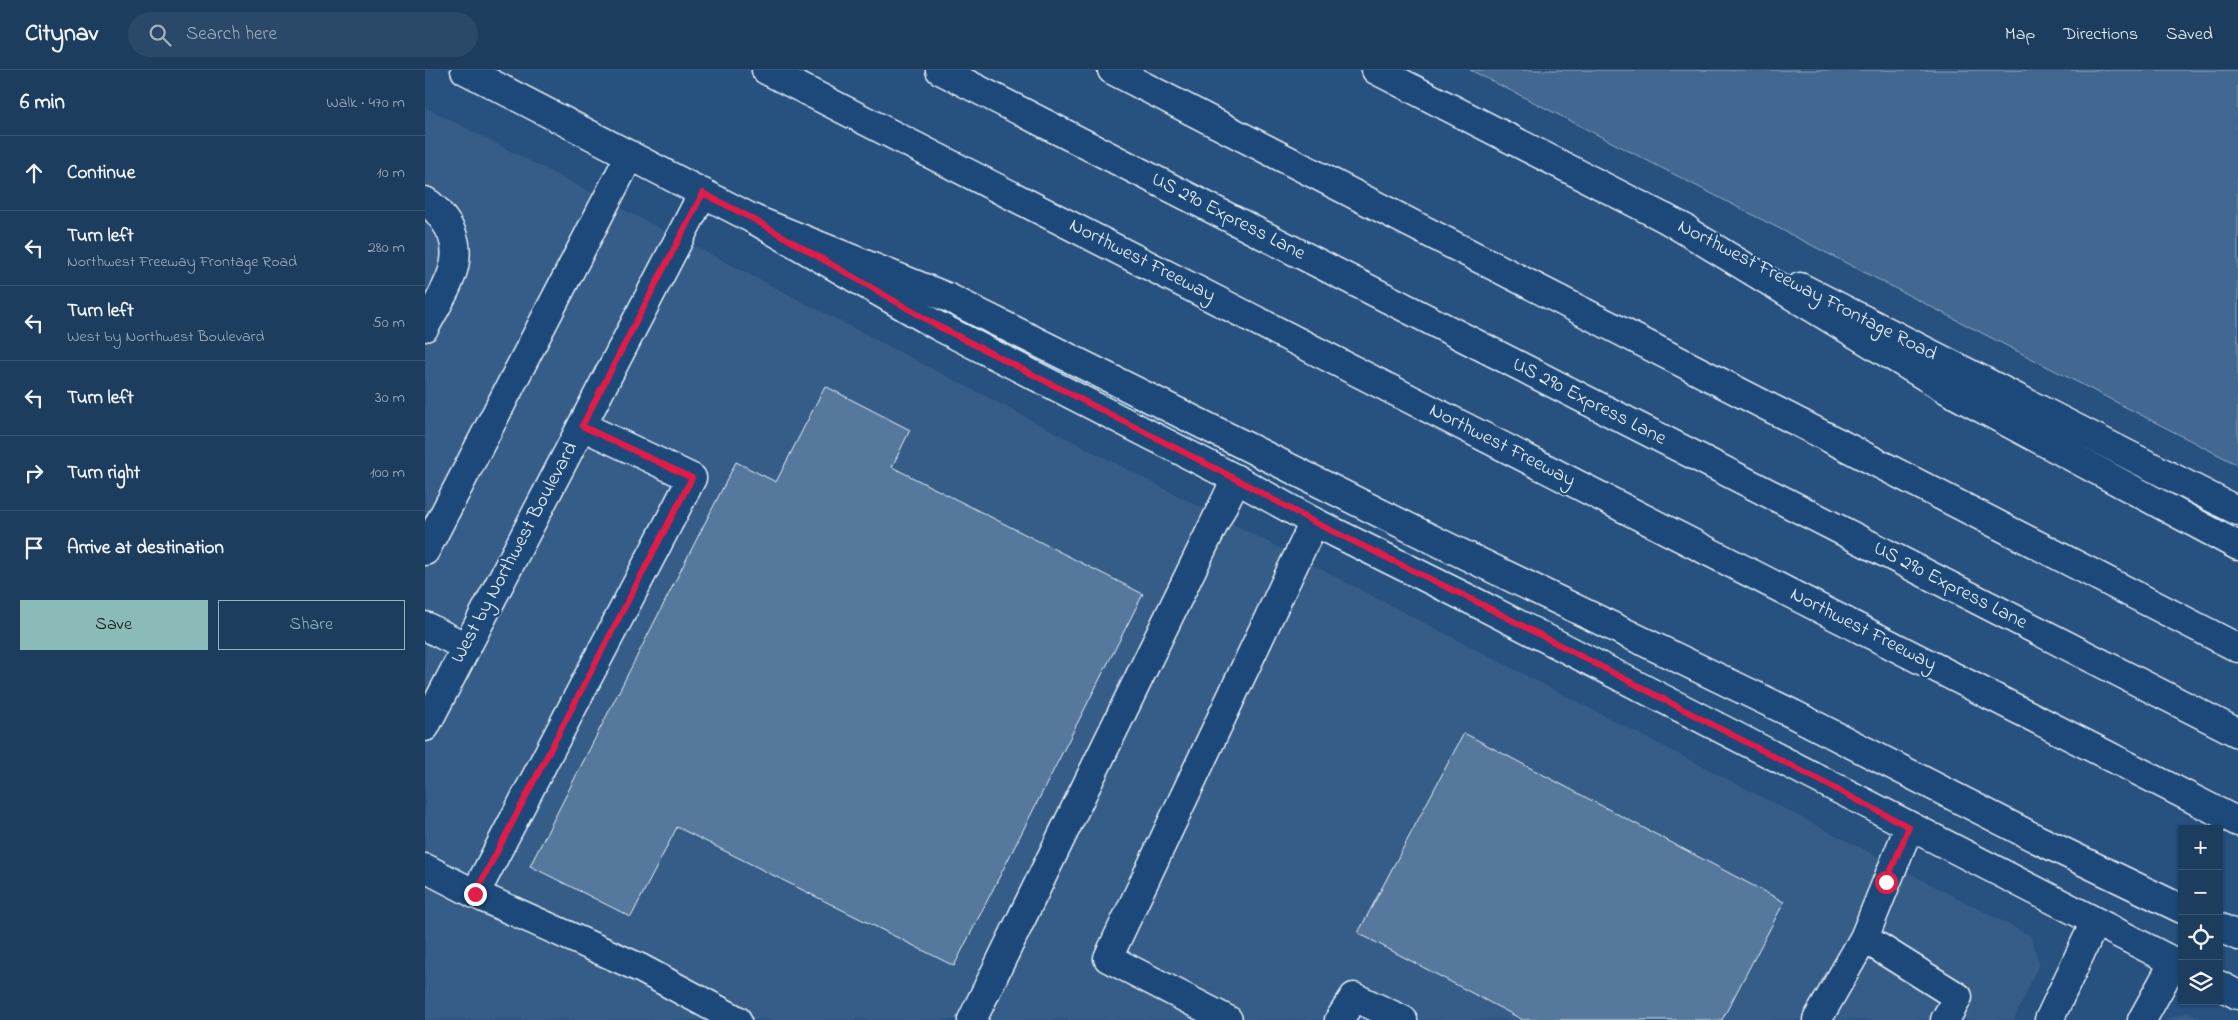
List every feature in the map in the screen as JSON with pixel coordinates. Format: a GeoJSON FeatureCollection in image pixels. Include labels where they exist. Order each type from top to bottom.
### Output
{"type":"FeatureCollection","features":[{"type":"Feature","properties":{"kind":"main road"},"geometry":{"type":"LineString","coordinates":[[465,70],[753,219],[938,326],[1236,479],[1314,522],[1477,602],[1909,827],[2178,964],[2142,1020]]}},
{"type":"Feature","properties":{"kind":"main road","name":"Northwest Freeway"},"geometry":{"type":"LineString","coordinates":[[766,70],[2238,822]]}},
{"type":"Feature","properties":{"kind":"main road","name":"US 290 Express Lane"},"geometry":{"type":"LineString","coordinates":[[940,70],[2238,733]]}},
{"type":"Feature","properties":{"kind":"main road"},"geometry":{"type":"LineString","coordinates":[[1112,70],[2018,533],[2238,648]]}},
{"type":"Feature","properties":{"kind":"main road","name":"Northwest Freeway Frontage Road"},"geometry":{"type":"LineString","coordinates":[[1376,70],[2238,511]]}},
{"type":"Feature","properties":{"kind":"main road"},"geometry":{"type":"LineString","coordinates":[[425,551],[630,155]]}},
{"type":"Feature","properties":{"kind":"main road","name":"West by Northwest Boulevard"},"geometry":{"type":"LineString","coordinates":[[425,727],[703,193]]}},
{"type":"Feature","properties":{"kind":"main road"},"geometry":{"type":"LineString","coordinates":[[425,201],[433,205],[447,223],[456,241],[456,266],[425,327]]}},
{"type":"Feature","properties":{"kind":"main road"},"geometry":{"type":"LineString","coordinates":[[1665,218],[1951,392],[2238,546]]}},
{"type":"Feature","properties":{"kind":"main road"},"geometry":{"type":"LineString","coordinates":[[753,219],[949,298],[1442,544],[1793,714],[2178,907]]}},
{"type":"Feature","properties":{"kind":"main road"},"geometry":{"type":"LineString","coordinates":[[475,894],[692,478],[582,426]]}},
{"type":"Feature","properties":{"kind":"main road"},"geometry":{"type":"LineString","coordinates":[[972,1020],[1236,479]]}},
{"type":"Feature","properties":{"kind":"main road"},"geometry":{"type":"LineString","coordinates":[[1228,1020],[1109,958],[1314,522]]}},
{"type":"Feature","properties":{"kind":"main road"},"geometry":{"type":"LineString","coordinates":[[425,626],[466,646]]}},
{"type":"Feature","properties":{"kind":"main road"},"geometry":{"type":"LineString","coordinates":[[1817,1020],[1864,938],[1909,827]]}},
{"type":"Feature","properties":{"kind":"main road"},"geometry":{"type":"LineString","coordinates":[[425,868],[475,894],[639,968],[737,1020]]}},
{"type":"Feature","properties":{"kind":"main road"},"geometry":{"type":"LineString","coordinates":[[2049,1020],[2095,922]]}},
{"type":"Feature","properties":{"kind":"main road"},"geometry":{"type":"LineString","coordinates":[[2223,929],[2238,936]]}},
{"type":"Feature","properties":{"kind":"main road"},"geometry":{"type":"LineString","coordinates":[[1864,938],[1958,997],[1945,1020]]}},
{"type":"Feature","properties":{"kind":"main road"},"geometry":{"type":"LineString","coordinates":[[2223,987],[2238,995]]}},
{"type":"Feature","properties":{"kind":"main road"},"geometry":{"type":"LineString","coordinates":[[1339,1020],[1354,997],[1403,1020]]}},
{"type":"Feature","properties":{"kind":"shaded area"},"geometry":{"type":"Polygon","coordinates":[[[1470,70],[2238,70],[2238,465],[1557,114],[1470,70]]]}},
{"type":"Feature","properties":{"kind":"shaded area"},"geometry":{"type":"Polygon","coordinates":[[[425,107],[2031,936],[2039,964],[2014,1020],[425,1020],[425,107]]]}},
{"type":"Feature","properties":{"kind":"shaded area"},"geometry":{"type":"Polygon","coordinates":[[[2189,1012],[2204,1020],[2167,1020],[2167,1019],[2189,1012]]]}},
{"type":"Feature","properties":{"kind":"building"},"geometry":{"type":"Polygon","coordinates":[[[825,386],[910,430],[892,467],[1143,594],[954,966],[677,827],[631,917],[530,866],[736,462],[776,482],[825,386]]]}},
{"type":"Feature","properties":{"kind":"building"},"geometry":{"type":"Polygon","coordinates":[[[1464,733],[1784,902],[1722,1020],[1523,1020],[1358,933],[1464,733]]]}},
{"type":"Feature","properties":{"kind":"route"},"geometry":{"type":"LineString","coordinates":[[475,894],[692,478],[582,426],[703,193],[753,219],[938,326],[1236,479],[1314,522],[1477,602],[1909,827],[1886,882]]}}]}
